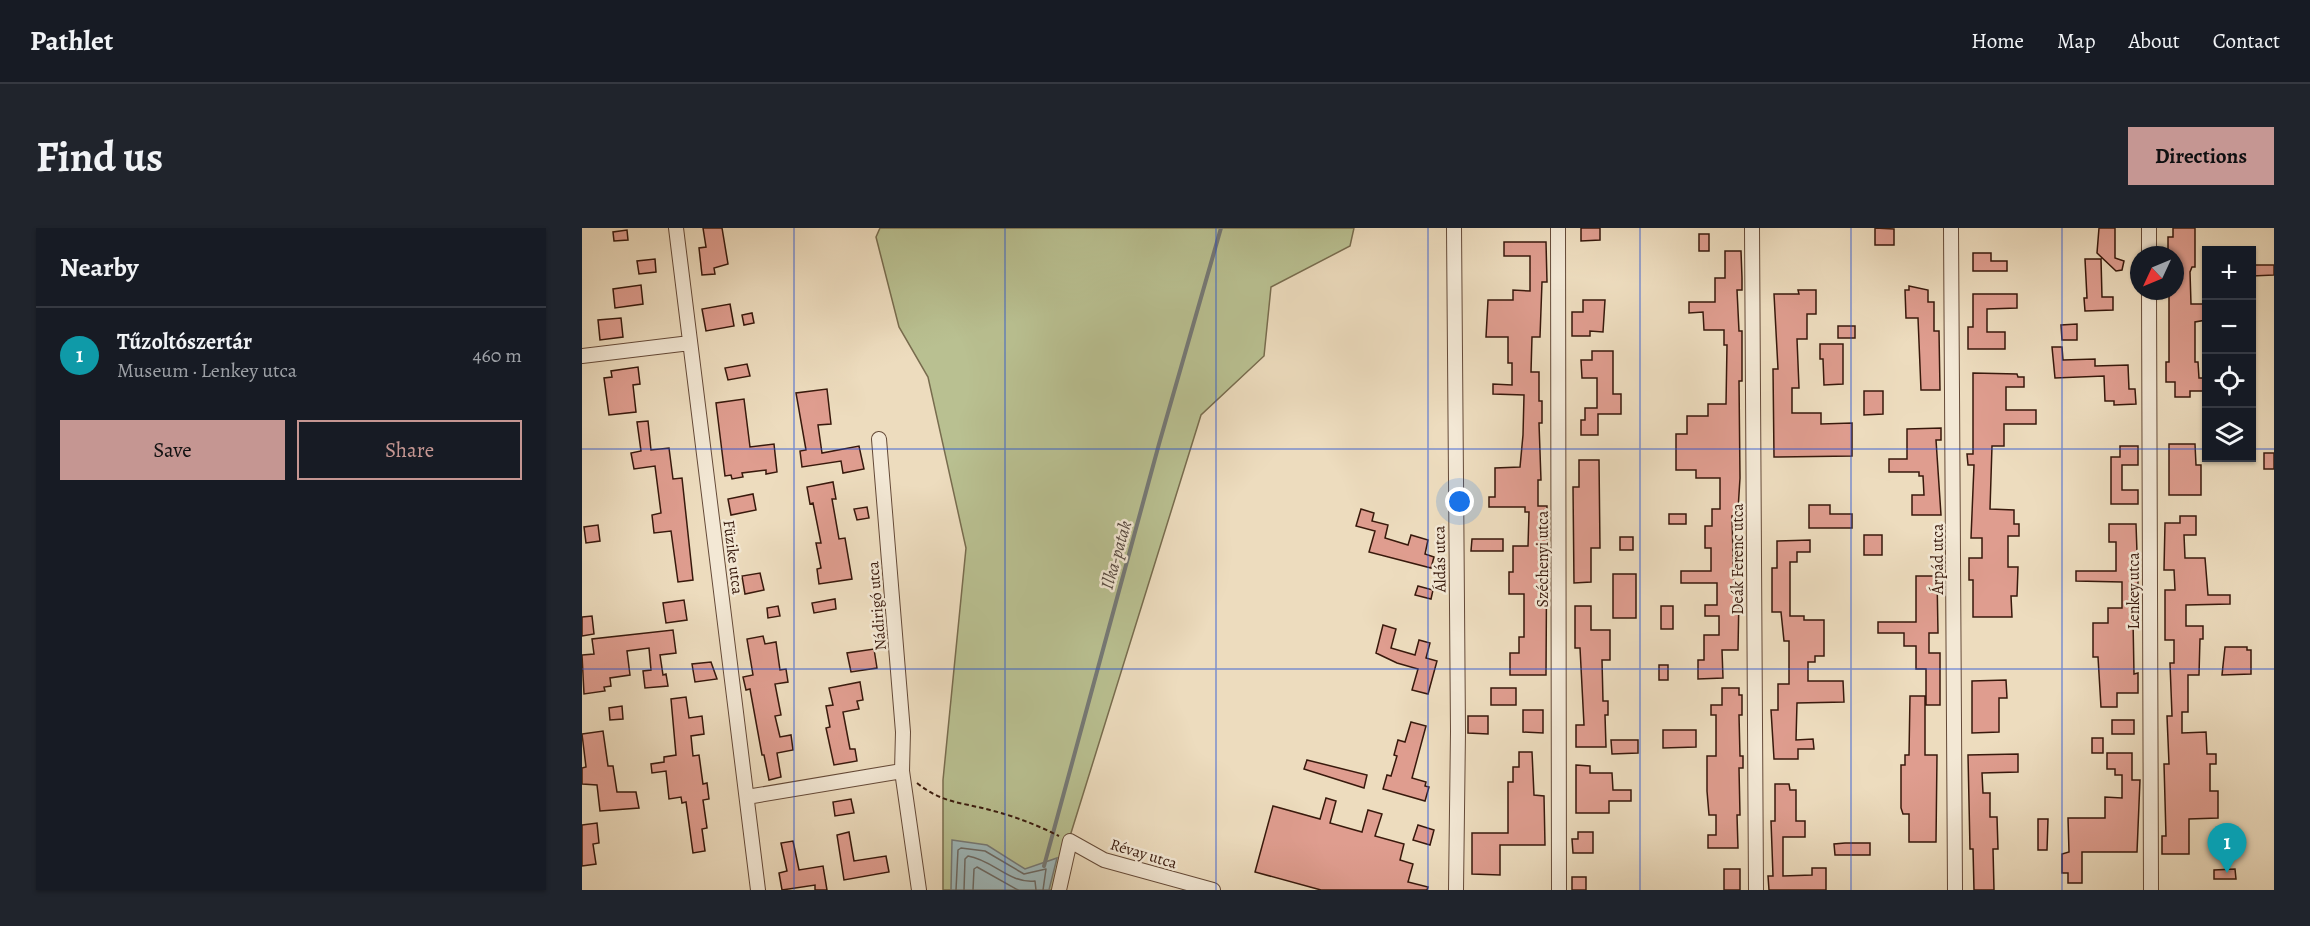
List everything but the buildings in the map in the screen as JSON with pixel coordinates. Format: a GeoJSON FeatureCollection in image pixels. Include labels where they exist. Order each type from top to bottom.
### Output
{"type":"FeatureCollection","features":[{"type":"Feature","properties":{"kind":"street","name":"Füzike utca"},"geometry":{"type":"LineString","coordinates":[[676,228],[758,890]]}},
{"type":"Feature","properties":{"kind":"street","name":"Áldás utca"},"geometry":{"type":"LineString","coordinates":[[1454,228],[1458,731],[1456,890]]}},
{"type":"Feature","properties":{"kind":"street","name":"Széchenyi utca"},"geometry":{"type":"LineString","coordinates":[[1558,228],[1559,890]]}},
{"type":"Feature","properties":{"kind":"street","name":"Deák Ferenc utca"},"geometry":{"type":"LineString","coordinates":[[1752,228],[1756,890]]}},
{"type":"Feature","properties":{"kind":"street","name":"Árpád utca"},"geometry":{"type":"LineString","coordinates":[[1950,228],[1955,890]]}},
{"type":"Feature","properties":{"kind":"street"},"geometry":{"type":"LineString","coordinates":[[2148,228],[2149,246]]}},
{"type":"Feature","properties":{"kind":"street","name":"Lenkey utca"},"geometry":{"type":"LineString","coordinates":[[2149,300],[2151,890]]}},
{"type":"Feature","properties":{"kind":"street"},"geometry":{"type":"LineString","coordinates":[[582,356],[690,343]]}},
{"type":"Feature","properties":{"kind":"street","name":"Nádirigó utca"},"geometry":{"type":"LineString","coordinates":[[879,439],[903,732],[902,771],[919,890]]}},
{"type":"Feature","properties":{"kind":"street"},"geometry":{"type":"LineString","coordinates":[[747,797],[902,771]]}},
{"type":"Feature","properties":{"kind":"street"},"geometry":{"type":"LineString","coordinates":[[1059,890],[1070,841]]}},
{"type":"Feature","properties":{"kind":"street","name":"Révay utca"},"geometry":{"type":"LineString","coordinates":[[1070,841],[1104,860],[1168,884],[1213,890]]}},
{"type":"Feature","properties":{"kind":"path"},"geometry":{"type":"LineString","coordinates":[[902,771],[931,794],[946,801],[990,810],[1034,824],[1070,841]]}},
{"type":"Feature","properties":{"kind":"green space"},"geometry":{"type":"Polygon","coordinates":[[[880,228],[1354,228],[1350,246],[1271,287],[1264,356],[1201,415],[1071,833],[1056,890],[943,890],[943,780],[966,548],[928,377],[899,327],[876,237],[880,228]]]}},
{"type":"Feature","properties":{"kind":"water"},"geometry":{"type":"Polygon","coordinates":[[[952,840],[987,845],[1025,869],[1057,858],[1049,890],[951,890],[952,840]]]}},
{"type":"Feature","properties":{"kind":"waterway","name":"Ilka-patak"},"geometry":{"type":"LineString","coordinates":[[1044,866],[1159,444],[1221,228]]}},
{"type":"Feature","properties":{"kind":"place","name":"Tűzoltószertár"},"geometry":{"type":"Point","coordinates":[2227,873]}}]}
